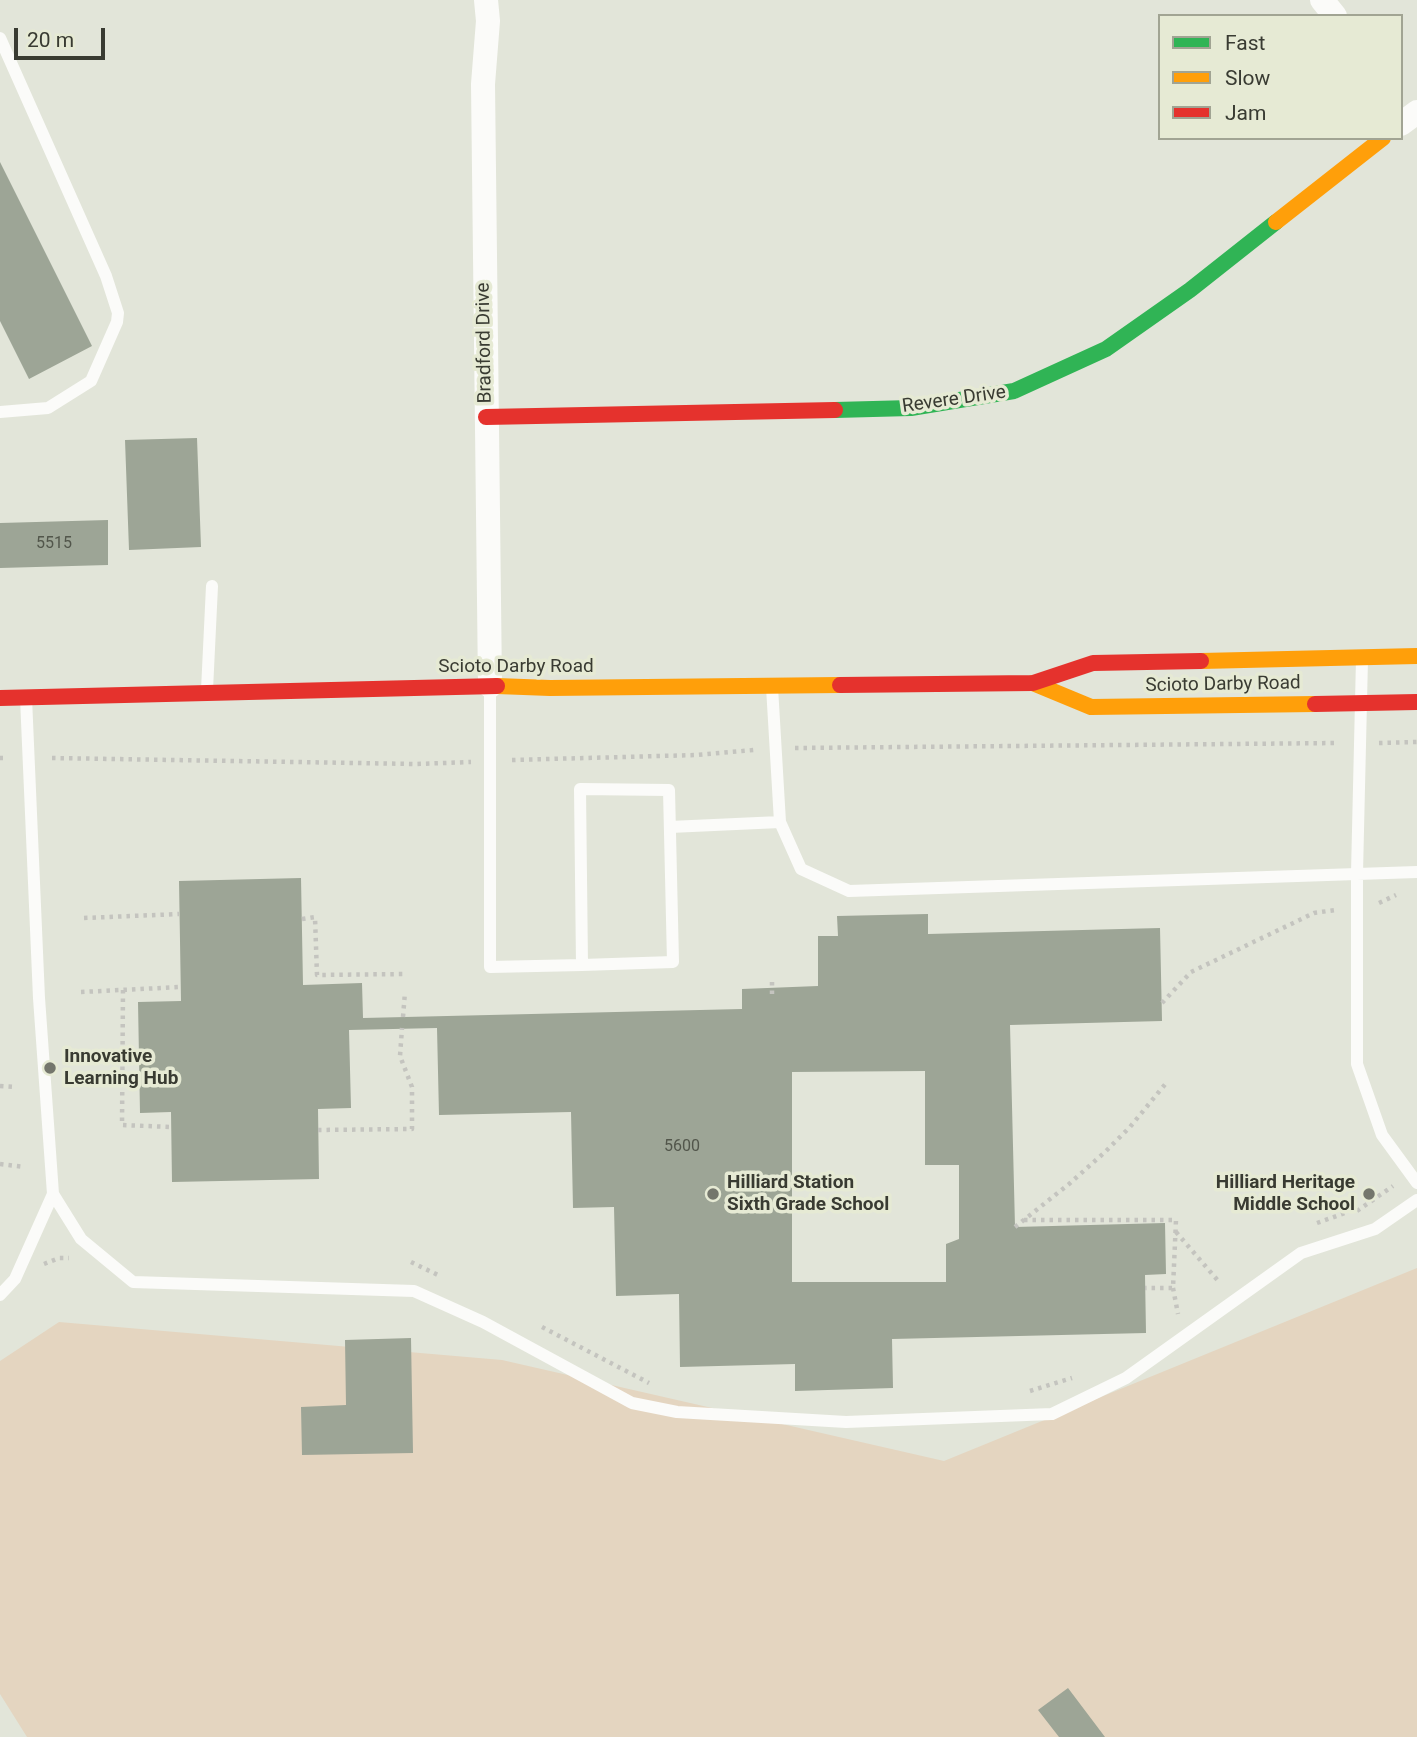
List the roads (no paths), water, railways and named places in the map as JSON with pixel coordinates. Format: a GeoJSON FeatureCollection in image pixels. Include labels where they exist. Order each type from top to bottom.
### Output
{"type":"FeatureCollection","features":[{"type":"Feature","properties":{"kind":"main road","name":"Revere Drive"},"geometry":{"type":"LineString","coordinates":[[486,417],[911,408],[1014,391],[1105,349],[1190,290],[1380,140]]}},
{"type":"Feature","properties":{"kind":"main road","name":"Scioto Darby Road"},"geometry":{"type":"LineString","coordinates":[[0,698],[490,686],[550,688],[1033,683],[1093,663],[1417,656]]}},
{"type":"Feature","properties":{"kind":"main road","name":"Scioto Darby Road"},"geometry":{"type":"LineString","coordinates":[[1033,683],[1091,707],[1417,702]]}},
{"type":"Feature","properties":{"kind":"street","name":"Bradford Drive"},"geometry":{"type":"LineString","coordinates":[[486,0],[488,21],[483,84],[490,686]]}},
{"type":"Feature","properties":{"kind":"street"},"geometry":{"type":"LineString","coordinates":[[1322,0],[1333,14]]}},
{"type":"Feature","properties":{"kind":"lane"},"geometry":{"type":"LineString","coordinates":[[0,38],[106,276],[118,313],[117,322],[91,381],[48,408],[0,412]]}},
{"type":"Feature","properties":{"kind":"lane"},"geometry":{"type":"LineString","coordinates":[[207,694],[212,586]]}},
{"type":"Feature","properties":{"kind":"lane"},"geometry":{"type":"LineString","coordinates":[[1362,657],[1357,873],[1357,1064],[1382,1135],[1414,1178]]}},
{"type":"Feature","properties":{"kind":"lane"},"geometry":{"type":"LineString","coordinates":[[772,685],[780,822],[801,869],[849,891],[1417,872]]}},
{"type":"Feature","properties":{"kind":"lane"},"geometry":{"type":"LineString","coordinates":[[490,686],[490,967],[582,965],[673,962],[669,790],[580,789],[582,965]]}},
{"type":"Feature","properties":{"kind":"lane"},"geometry":{"type":"LineString","coordinates":[[0,1295],[15,1279],[53,1194],[40,998],[26,697]]}},
{"type":"Feature","properties":{"kind":"lane"},"geometry":{"type":"LineString","coordinates":[[670,827],[780,822]]}},
{"type":"Feature","properties":{"kind":"lane"},"geometry":{"type":"LineString","coordinates":[[53,1194],[81,1239],[133,1282],[414,1291],[483,1322],[632,1403],[677,1412],[846,1422],[1052,1414],[1126,1378],[1301,1253],[1375,1229],[1417,1200]]}},
{"type":"Feature","properties":{"kind":"place","name":"Innovative Learning Hub"},"geometry":{"type":"Point","coordinates":[50,1068]}},
{"type":"Feature","properties":{"kind":"place","name":"Hilliard Station Sixth Grade School"},"geometry":{"type":"Point","coordinates":[713,1194]}},
{"type":"Feature","properties":{"kind":"place","name":"Hilliard Heritage Middle School"},"geometry":{"type":"Point","coordinates":[1369,1194]}}]}
